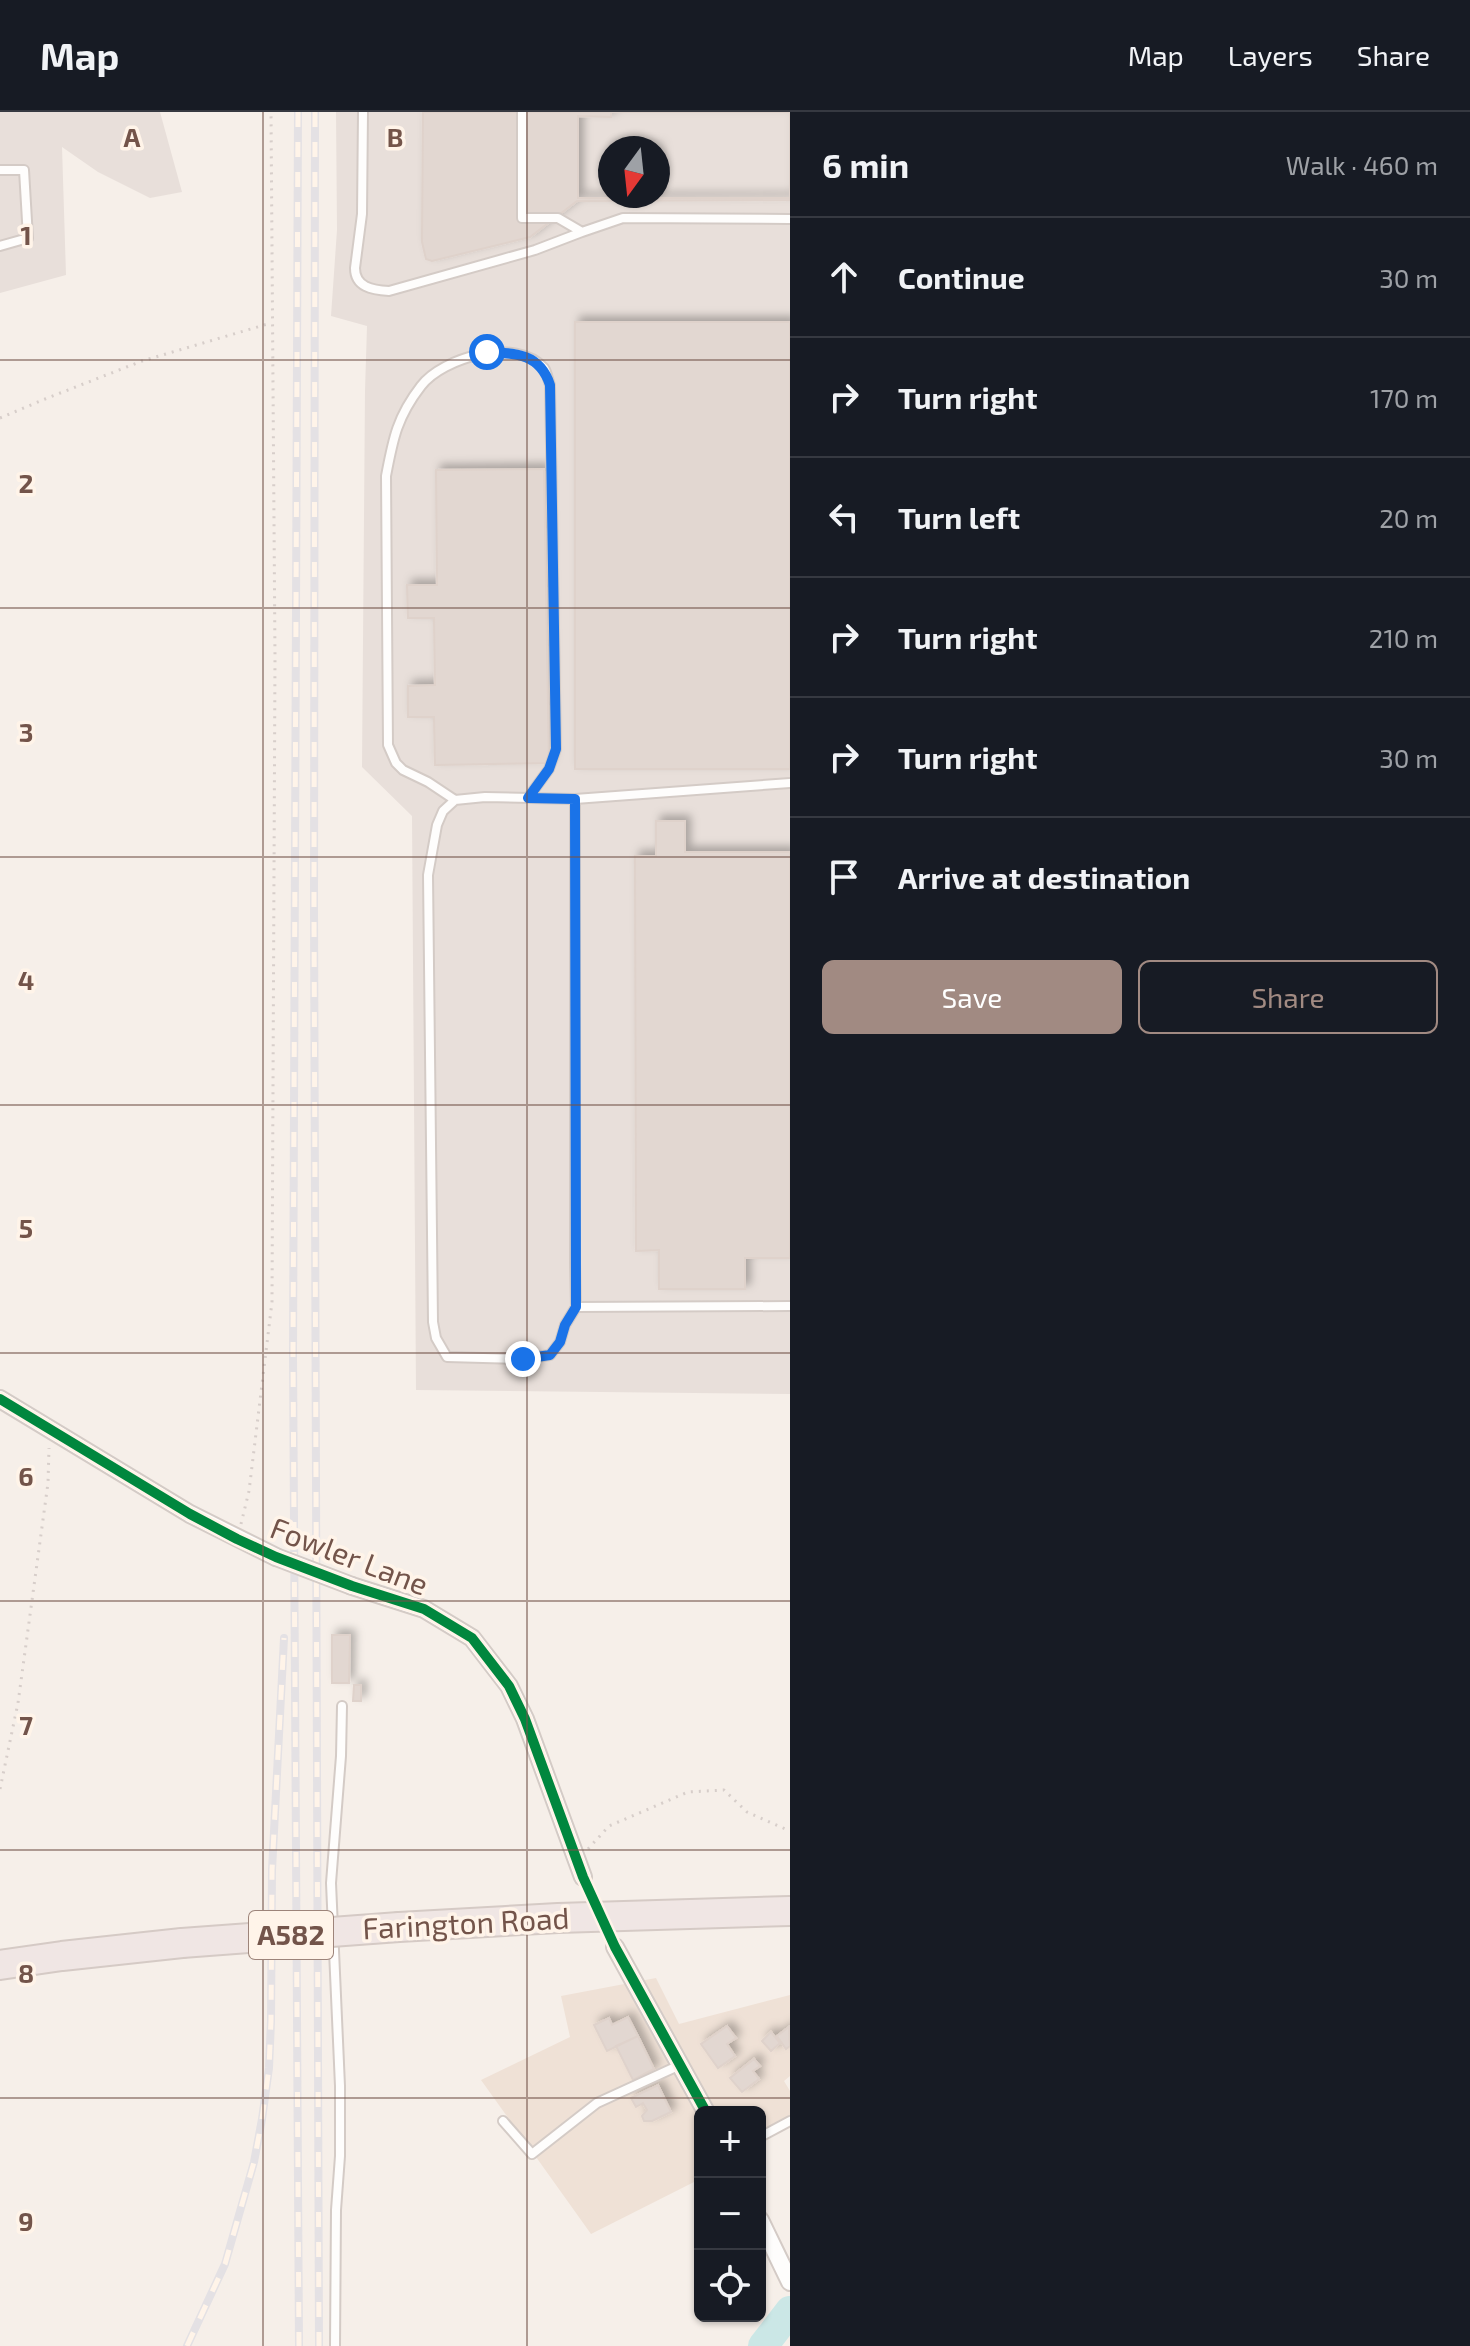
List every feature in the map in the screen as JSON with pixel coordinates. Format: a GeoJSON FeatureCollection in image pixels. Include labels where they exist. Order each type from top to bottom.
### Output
{"type":"FeatureCollection","features":[{"type":"Feature","properties":{"kind":"highway","name":"Farington Road"},"geometry":{"type":"LineString","coordinates":[[0,1965],[182,1943],[399,1927],[558,1918],[790,1911]]}},
{"type":"Feature","properties":{"kind":"street","name":"Fowler Lane"},"geometry":{"type":"LineString","coordinates":[[0,1399],[237,1539],[352,1586],[424,1609],[472,1638],[509,1686],[525,1719],[581,1869]]}},
{"type":"Feature","properties":{"kind":"street"},"geometry":{"type":"LineString","coordinates":[[615,1947],[703,2106]]}},
{"type":"Feature","properties":{"kind":"street"},"geometry":{"type":"LineString","coordinates":[[766,2232],[790,2282]]}},
{"type":"Feature","properties":{"kind":"lane"},"geometry":{"type":"LineString","coordinates":[[363,112],[362,214],[355,276],[360,284],[378,290],[389,291],[535,250],[623,218],[790,219]]}},
{"type":"Feature","properties":{"kind":"lane"},"geometry":{"type":"LineString","coordinates":[[522,112],[522,218],[558,218],[582,232]]}},
{"type":"Feature","properties":{"kind":"lane"},"geometry":{"type":"LineString","coordinates":[[0,170],[24,170],[28,238],[0,246]]}},
{"type":"Feature","properties":{"kind":"lane"},"geometry":{"type":"LineString","coordinates":[[455,800],[403,770],[396,763],[388,745],[386,476],[394,433],[423,382],[464,358],[487,352],[530,358],[545,369],[550,385],[556,749],[549,769],[528,798]]}},
{"type":"Feature","properties":{"kind":"lane"},"geometry":{"type":"LineString","coordinates":[[575,799],[576,1307],[565,1325],[560,1342],[550,1355],[523,1359],[447,1357],[436,1338],[433,1322],[428,875],[437,825],[443,811],[455,800],[485,797],[575,799],[790,783]]}},
{"type":"Feature","properties":{"kind":"lane"},"geometry":{"type":"LineString","coordinates":[[576,1307],[790,1306]]}},
{"type":"Feature","properties":{"kind":"lane"},"geometry":{"type":"LineString","coordinates":[[335,2346],[340,2100],[331,1883],[342,1706]]}},
{"type":"Feature","properties":{"kind":"lane"},"geometry":{"type":"LineString","coordinates":[[503,2121],[532,2154],[597,2103],[680,2065]]}},
{"type":"Feature","properties":{"kind":"lane"},"geometry":{"type":"LineString","coordinates":[[766,2134],[790,2121]]}},
{"type":"Feature","properties":{"kind":"path"},"geometry":{"type":"LineString","coordinates":[[237,1539],[249,1491],[272,1302],[275,658],[271,112]]}},
{"type":"Feature","properties":{"kind":"path"},"geometry":{"type":"LineString","coordinates":[[0,418],[142,361],[271,323]]}},
{"type":"Feature","properties":{"kind":"path"},"geometry":{"type":"LineString","coordinates":[[0,1789],[18,1703],[48,1483],[49,1429]]}},
{"type":"Feature","properties":{"kind":"path"},"geometry":{"type":"LineString","coordinates":[[581,1869],[609,1826],[688,1792],[724,1790],[747,1812],[790,1831]]}},
{"type":"Feature","properties":{"kind":"shaded area"},"geometry":{"type":"Polygon","coordinates":[[[0,112],[160,112],[182,192],[150,198],[98,172],[62,147],[66,275],[0,293],[0,112]]]}},
{"type":"Feature","properties":{"kind":"shaded area"},"geometry":{"type":"Polygon","coordinates":[[[336,112],[790,112],[790,1394],[416,1390],[412,816],[362,767],[367,326],[331,316],[337,230],[336,112]]]}},
{"type":"Feature","properties":{"kind":"shaded area"},"geometry":{"type":"Polygon","coordinates":[[[656,1978],[679,2024],[790,1995],[790,2076],[784,2081],[790,2091],[790,2115],[766,2130],[766,2106],[694,2106],[694,2182],[591,2234],[481,2080],[570,2037],[561,1996],[656,1978]]]}},
{"type":"Feature","properties":{"kind":"building"},"geometry":{"type":"Polygon","coordinates":[[[423,112],[790,112],[790,200],[670,201],[670,136],[598,136],[598,201],[577,201],[530,237],[432,261],[426,259],[422,242],[423,112]]]}},
{"type":"Feature","properties":{"kind":"building"},"geometry":{"type":"Polygon","coordinates":[[[611,112],[790,112],[790,198],[670,198],[670,136],[598,136],[598,198],[578,198],[578,116],[611,117],[611,112]]]}},
{"type":"Feature","properties":{"kind":"building"},"geometry":{"type":"Polygon","coordinates":[[[575,322],[790,322],[790,769],[575,769],[575,322]]]}},
{"type":"Feature","properties":{"kind":"building"},"geometry":{"type":"Polygon","coordinates":[[[544,469],[549,763],[435,765],[434,717],[408,717],[408,686],[435,685],[434,618],[408,618],[407,585],[437,585],[436,470],[544,469]]]}},
{"type":"Feature","properties":{"kind":"building"},"geometry":{"type":"Polygon","coordinates":[[[656,821],[685,821],[685,852],[790,852],[790,1258],[745,1258],[745,1289],[659,1289],[659,1250],[636,1251],[635,856],[656,856],[656,821]]]}},
{"type":"Feature","properties":{"kind":"building"},"geometry":{"type":"Polygon","coordinates":[[[332,1635],[350,1635],[349,1683],[332,1683],[332,1635]]]}},
{"type":"Feature","properties":{"kind":"building"},"geometry":{"type":"Polygon","coordinates":[[[354,1685],[361,1685],[361,1701],[353,1701],[354,1685]]]}},
{"type":"Feature","properties":{"kind":"building"},"geometry":{"type":"Polygon","coordinates":[[[628,2017],[638,2036],[607,2051],[594,2025],[609,2018],[612,2025],[628,2017]]]}},
{"type":"Feature","properties":{"kind":"building"},"geometry":{"type":"Polygon","coordinates":[[[727,2026],[736,2038],[727,2044],[735,2056],[718,2068],[701,2044],[727,2026]]]}},
{"type":"Feature","properties":{"kind":"building"},"geometry":{"type":"Polygon","coordinates":[[[789,2027],[790,2046],[786,2049],[777,2036],[789,2027]]]}},
{"type":"Feature","properties":{"kind":"building"},"geometry":{"type":"Polygon","coordinates":[[[771,2032],[780,2043],[771,2051],[762,2041],[771,2032]]]}},
{"type":"Feature","properties":{"kind":"building"},"geometry":{"type":"Polygon","coordinates":[[[638,2036],[654,2069],[633,2080],[616,2046],[638,2036]]]}},
{"type":"Feature","properties":{"kind":"building"},"geometry":{"type":"Polygon","coordinates":[[[754,2059],[760,2066],[753,2071],[759,2079],[742,2092],[730,2078],[754,2059]]]}},
{"type":"Feature","properties":{"kind":"building"},"geometry":{"type":"Polygon","coordinates":[[[658,2085],[671,2112],[652,2121],[644,2121],[642,2116],[647,2110],[643,2103],[636,2107],[631,2098],[658,2085]]]}},
{"type":"Feature","properties":{"kind":"waterway"},"geometry":{"type":"LineString","coordinates":[[763,2346],[790,2311]]}},
{"type":"Feature","properties":{"kind":"railway"},"geometry":{"type":"LineString","coordinates":[[298,112],[293,1356],[299,2346]]}},
{"type":"Feature","properties":{"kind":"railway"},"geometry":{"type":"LineString","coordinates":[[315,112],[314,909],[319,2346]]}},
{"type":"Feature","properties":{"kind":"railway"},"geometry":{"type":"LineString","coordinates":[[187,2346],[225,2264],[254,2162],[269,2068],[272,1870],[284,1638]]}},
{"type":"Feature","properties":{"kind":"cycle path"},"geometry":{"type":"LineString","coordinates":[[0,1399],[237,1539],[352,1586],[424,1609],[472,1638],[509,1686],[525,1719],[583,1877],[615,1947],[703,2106]]}},
{"type":"Feature","properties":{"kind":"route"},"geometry":{"type":"LineString","coordinates":[[487,352],[530,358],[545,369],[550,385],[556,749],[549,769],[528,798],[575,799],[576,1307],[565,1325],[560,1342],[550,1355],[523,1359]]}}]}
